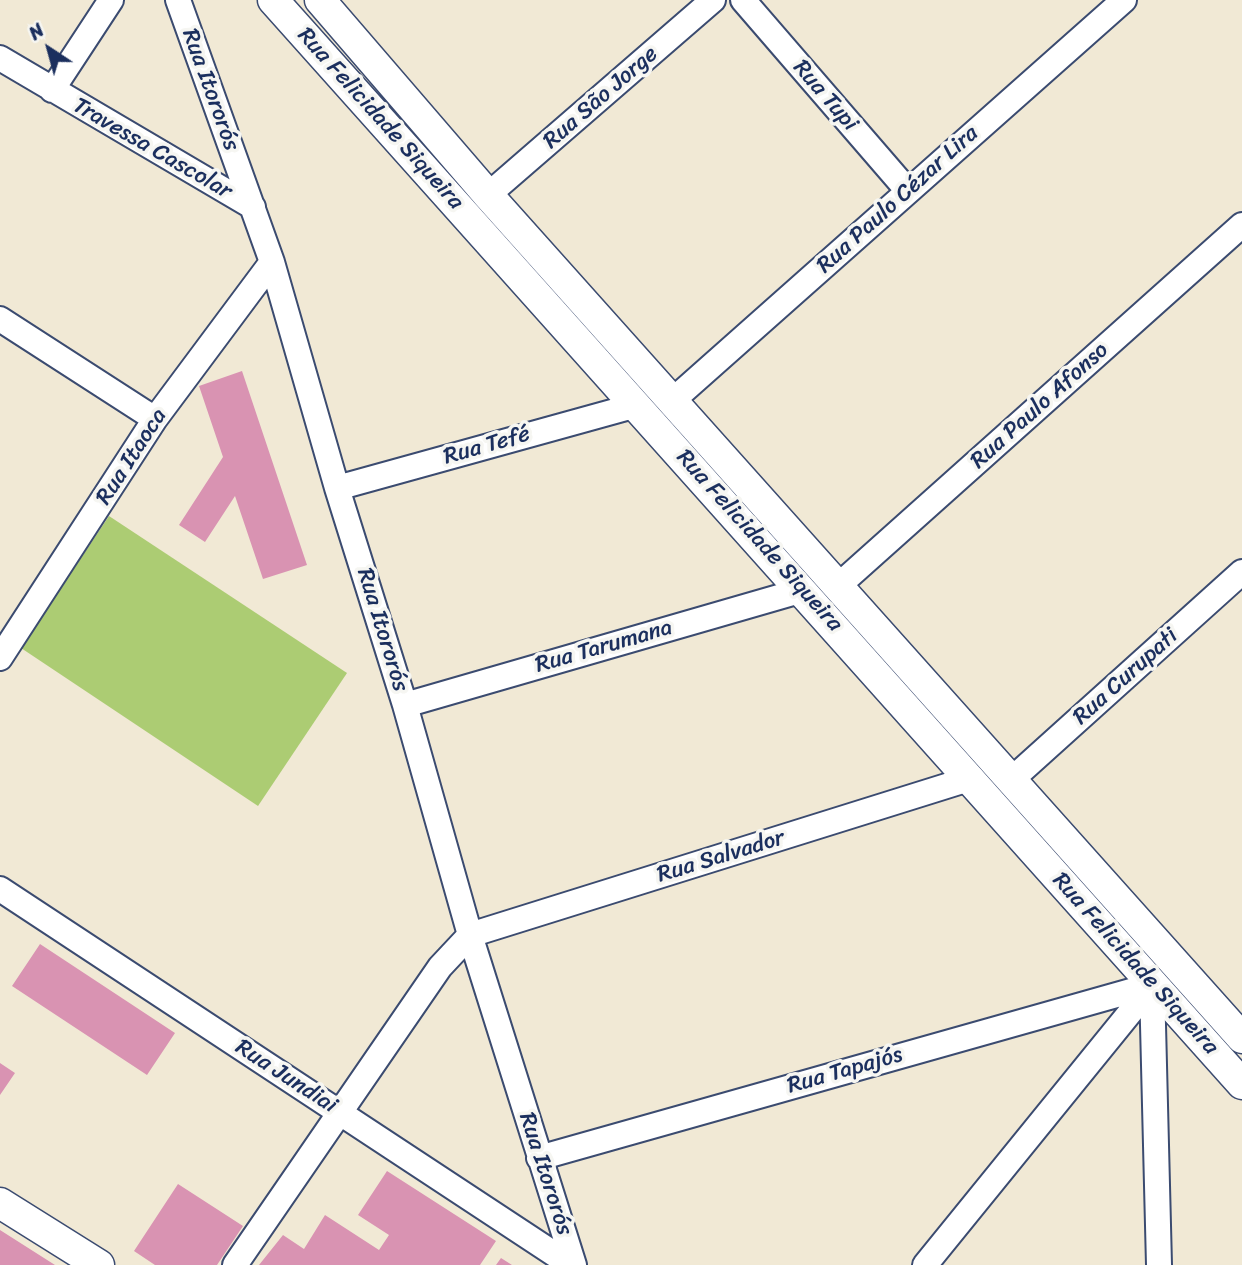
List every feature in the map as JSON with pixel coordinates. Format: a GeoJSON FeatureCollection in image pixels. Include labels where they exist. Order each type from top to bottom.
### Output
{"type":"FeatureCollection","features":[{"type":"Feature","properties":{"kind":"street","name":"Travessa Cascolar"},"geometry":{"type":"LineString","coordinates":[[52,90],[111,0]]}},
{"type":"Feature","properties":{"kind":"street","name":"Rua Itororós"},"geometry":{"type":"LineString","coordinates":[[178,0],[272,262],[337,488],[405,705],[470,935],[572,1265]]}},
{"type":"Feature","properties":{"kind":"street","name":"Rua Felicidade Siqueira"},"geometry":{"type":"LineString","coordinates":[[272,0],[972,778],[1242,1084]]}},
{"type":"Feature","properties":{"kind":"street","name":"Rua Felicidade Siqueira"},"geometry":{"type":"LineString","coordinates":[[320,0],[488,195],[1242,1038]]}},
{"type":"Feature","properties":{"kind":"street","name":"Rua São Jorge"},"geometry":{"type":"LineString","coordinates":[[488,195],[713,0]]}},
{"type":"Feature","properties":{"kind":"street","name":"Rua Tupi"},"geometry":{"type":"LineString","coordinates":[[743,0],[908,191]]}},
{"type":"Feature","properties":{"kind":"street","name":"Rua Paulo Cézar Lira"},"geometry":{"type":"LineString","coordinates":[[672,401],[1124,0]]}},
{"type":"Feature","properties":{"kind":"street","name":"Travessa Cascolar"},"geometry":{"type":"LineString","coordinates":[[0,58],[253,207]]}},
{"type":"Feature","properties":{"kind":"street","name":"Rua Paulo Afonso"},"geometry":{"type":"LineString","coordinates":[[838,586],[1242,225]]}},
{"type":"Feature","properties":{"kind":"street","name":"Rua Itaoca"},"geometry":{"type":"LineString","coordinates":[[0,658],[9,626],[155,419],[272,262]]}},
{"type":"Feature","properties":{"kind":"street"},"geometry":{"type":"LineString","coordinates":[[0,319],[155,419]]}},
{"type":"Feature","properties":{"kind":"street","name":"Rua Tefé"},"geometry":{"type":"LineString","coordinates":[[337,488],[636,405]]}},
{"type":"Feature","properties":{"kind":"street","name":"Rua Curupati"},"geometry":{"type":"LineString","coordinates":[[1010,781],[1242,572]]}},
{"type":"Feature","properties":{"kind":"street","name":"Rua Tarumana"},"geometry":{"type":"LineString","coordinates":[[405,705],[803,590]]}},
{"type":"Feature","properties":{"kind":"street","name":"Rua Salvador"},"geometry":{"type":"LineString","coordinates":[[470,935],[972,778]]}},
{"type":"Feature","properties":{"kind":"street","name":"Rua Jundiai"},"geometry":{"type":"LineString","coordinates":[[0,889],[572,1265]]}},
{"type":"Feature","properties":{"kind":"street"},"geometry":{"type":"LineString","coordinates":[[235,1265],[440,967],[470,935]]}},
{"type":"Feature","properties":{"kind":"street"},"geometry":{"type":"LineString","coordinates":[[925,1265],[1152,985],[1173,964]]}},
{"type":"Feature","properties":{"kind":"street"},"geometry":{"type":"LineString","coordinates":[[1152,985],[1159,1265]]}},
{"type":"Feature","properties":{"kind":"street","name":"Rua Tapajós"},"geometry":{"type":"LineString","coordinates":[[539,1158],[1152,985]]}},
{"type":"Feature","properties":{"kind":"street"},"geometry":{"type":"LineString","coordinates":[[0,1203],[99,1265]]}},
{"type":"Feature","properties":{"kind":"green space"},"geometry":{"type":"Polygon","coordinates":[[[109,516],[347,673],[258,806],[21,648],[109,516]]]}},
{"type":"Feature","properties":{"kind":"building"},"geometry":{"type":"Polygon","coordinates":[[[242,371],[307,565],[263,579],[235,496],[205,542],[179,525],[223,457],[199,386],[242,371]]]}},
{"type":"Feature","properties":{"kind":"building"},"geometry":{"type":"Polygon","coordinates":[[[40,944],[175,1033],[147,1075],[12,986],[40,944]]]}},
{"type":"Feature","properties":{"kind":"building"},"geometry":{"type":"Polygon","coordinates":[[[0,1063],[15,1073],[0,1095],[0,1063]]]}},
{"type":"Feature","properties":{"kind":"building"},"geometry":{"type":"Polygon","coordinates":[[[387,1171],[496,1241],[480,1265],[259,1265],[283,1235],[304,1249],[325,1215],[379,1250],[389,1235],[358,1215],[387,1171]]]}},
{"type":"Feature","properties":{"kind":"building"},"geometry":{"type":"Polygon","coordinates":[[[178,1184],[243,1226],[217,1265],[155,1265],[134,1251],[178,1184]]]}},
{"type":"Feature","properties":{"kind":"building"},"geometry":{"type":"Polygon","coordinates":[[[0,1230],[55,1265],[0,1265],[0,1230]]]}},
{"type":"Feature","properties":{"kind":"building"},"geometry":{"type":"Polygon","coordinates":[[[501,1258],[512,1265],[496,1265],[501,1258]]]}}]}
